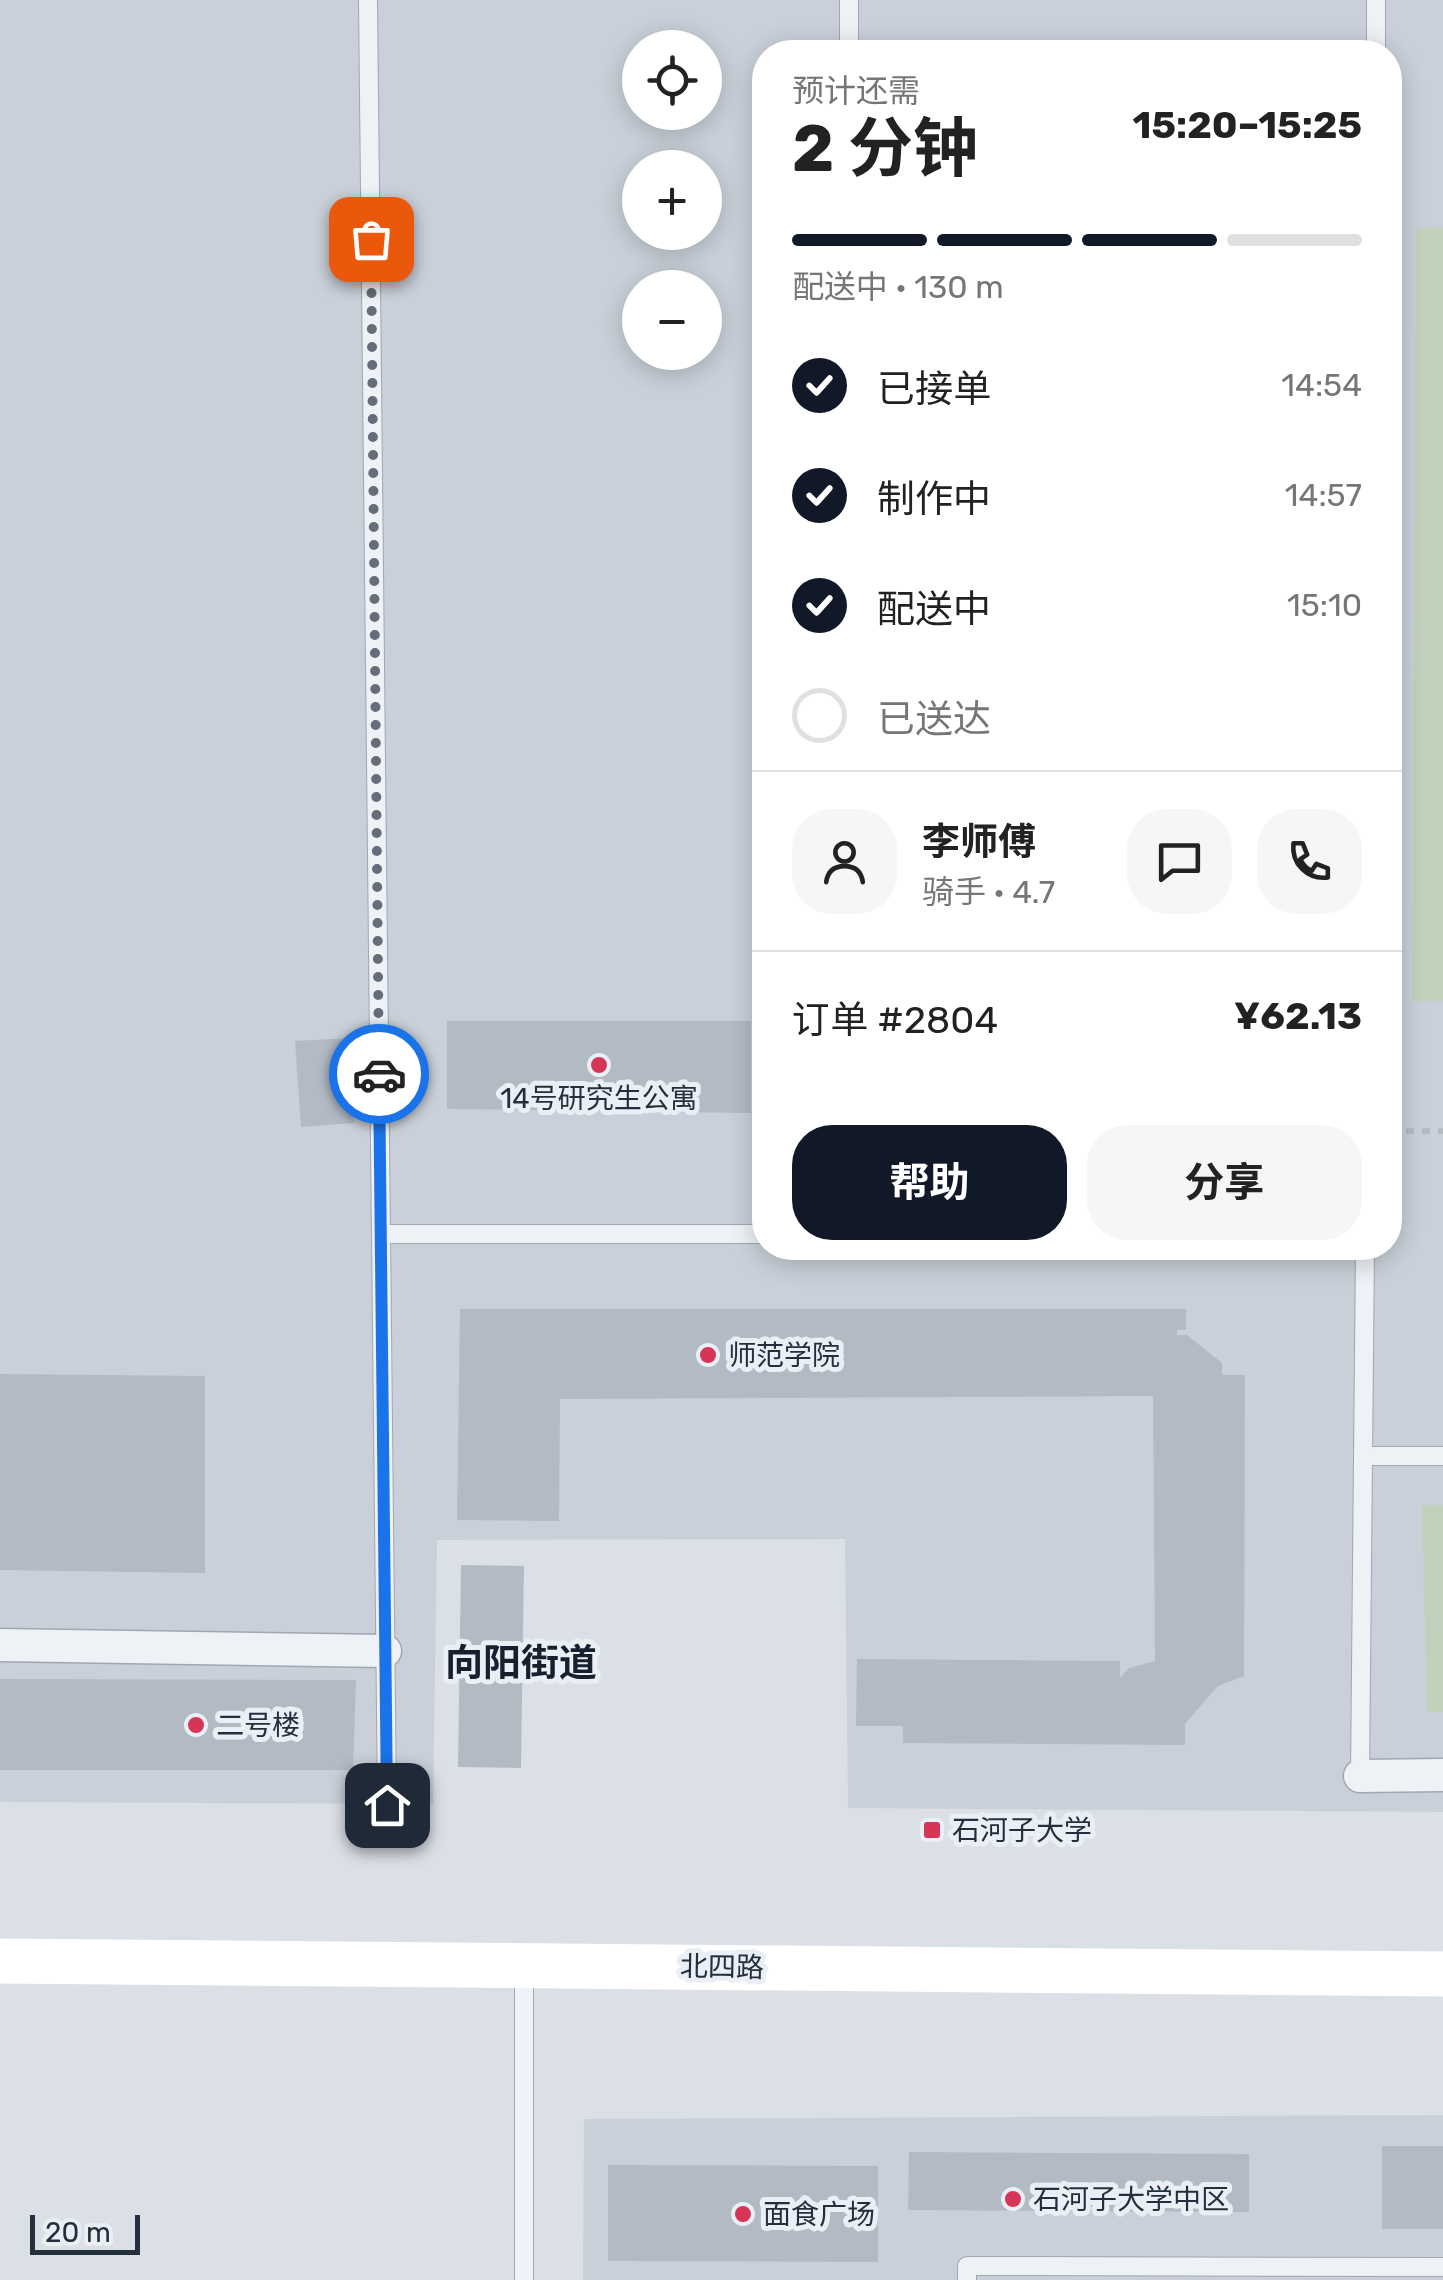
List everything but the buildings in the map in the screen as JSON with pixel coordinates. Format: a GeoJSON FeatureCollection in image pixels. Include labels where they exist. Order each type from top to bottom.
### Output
{"type":"FeatureCollection","features":[{"type":"Feature","properties":{"kind":"main road","name":"北四路"},"geometry":{"type":"LineString","coordinates":[[0,1961],[1443,1974]]}},
{"type":"Feature","properties":{"kind":"street"},"geometry":{"type":"LineString","coordinates":[[0,1644],[386,1651]]}},
{"type":"Feature","properties":{"kind":"street"},"geometry":{"type":"LineString","coordinates":[[1360,1776],[1443,1775]]}},
{"type":"Feature","properties":{"kind":"lane"},"geometry":{"type":"LineString","coordinates":[[368,0],[387,1805]]}},
{"type":"Feature","properties":{"kind":"lane"},"geometry":{"type":"LineString","coordinates":[[849,0],[850,40]]}},
{"type":"Feature","properties":{"kind":"lane"},"geometry":{"type":"LineString","coordinates":[[1376,0],[1376,40]]}},
{"type":"Feature","properties":{"kind":"lane"},"geometry":{"type":"LineString","coordinates":[[381,1234],[752,1234]]}},
{"type":"Feature","properties":{"kind":"lane"},"geometry":{"type":"LineString","coordinates":[[1360,1776],[1365,1260]]}},
{"type":"Feature","properties":{"kind":"lane"},"geometry":{"type":"LineString","coordinates":[[1363,1456],[1443,1456]]}},
{"type":"Feature","properties":{"kind":"lane"},"geometry":{"type":"LineString","coordinates":[[524,1966],[524,2280]]}},
{"type":"Feature","properties":{"kind":"lane"},"geometry":{"type":"LineString","coordinates":[[967,2280],[967,2266],[1312,2274],[1443,2267]]}},
{"type":"Feature","properties":{"kind":"path"},"geometry":{"type":"LineString","coordinates":[[1402,1131],[1443,1131]]}},
{"type":"Feature","properties":{"kind":"shaded area"},"geometry":{"type":"Polygon","coordinates":[[[0,0],[1443,0],[1443,1812],[848,1808],[845,1539],[437,1540],[433,1804],[0,1802],[0,0]]]}},
{"type":"Feature","properties":{"kind":"shaded area","name":"石河子大学中区"},"geometry":{"type":"Polygon","coordinates":[[[1443,2115],[1443,2280],[583,2280],[584,2119],[1443,2115]]]}},
{"type":"Feature","properties":{"kind":"green space"},"geometry":{"type":"Polygon","coordinates":[[[1443,227],[1443,1001],[1412,1001],[1416,228],[1443,227]]]}},
{"type":"Feature","properties":{"kind":"green space"},"geometry":{"type":"Polygon","coordinates":[[[1422,1505],[1443,1505],[1443,1712],[1427,1712],[1422,1505]]]}},
{"type":"Feature","properties":{"kind":"way so far"},"geometry":{"type":"LineString","coordinates":[[371,239],[379,1074]]}},
{"type":"Feature","properties":{"kind":"place","name":"14号研究生公寓"},"geometry":{"type":"Point","coordinates":[599,1065]}},
{"type":"Feature","properties":{"kind":"place","name":"师范学院"},"geometry":{"type":"Point","coordinates":[708,1355]}},
{"type":"Feature","properties":{"kind":"place","name":"二号楼"},"geometry":{"type":"Point","coordinates":[196,1725]}},
{"type":"Feature","properties":{"kind":"place","name":"石河子大学"},"geometry":{"type":"Point","coordinates":[932,1830]}},
{"type":"Feature","properties":{"kind":"place","name":"石河子大学中区"},"geometry":{"type":"Point","coordinates":[1013,2199]}},
{"type":"Feature","properties":{"kind":"place","name":"面食广场"},"geometry":{"type":"Point","coordinates":[743,2214]}},
{"type":"Feature","properties":{"kind":"district","name":"向阳街道"},"geometry":{"type":"Point","coordinates":[521,1663]}},
{"type":"Feature","properties":{"kind":"route"},"geometry":{"type":"LineString","coordinates":[[379,1074],[387,1805]]}}]}
